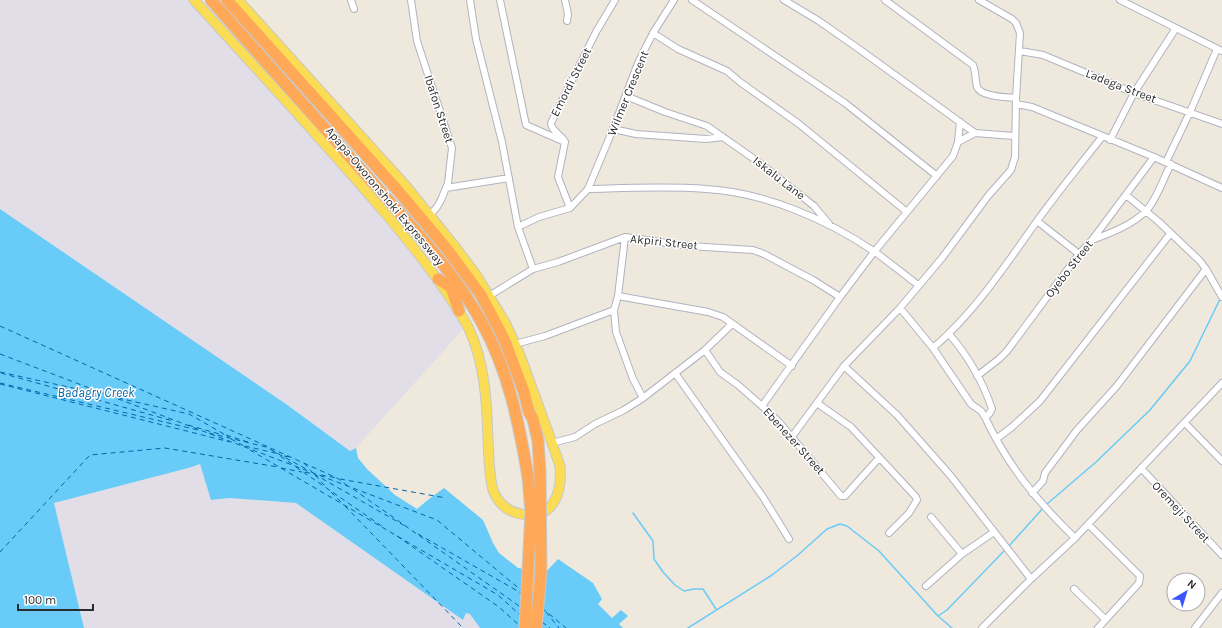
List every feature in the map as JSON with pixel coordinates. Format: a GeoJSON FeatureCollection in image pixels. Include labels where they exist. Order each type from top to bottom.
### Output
{"type":"FeatureCollection","features":[{"type":"Feature","properties":{"kind":"highway","name":"Apapa-Oworonshoki Expressway"},"geometry":{"type":"LineString","coordinates":[[211,0],[388,200],[447,270],[471,306],[493,345],[508,384],[521,435],[528,477],[531,512],[525,628]]}},
{"type":"Feature","properties":{"kind":"highway","name":"Apapa-Oworonshoki Expressway"},"geometry":{"type":"LineString","coordinates":[[227,0],[450,247],[473,277],[498,327],[517,372],[524,392],[528,412],[533,419],[538,441],[540,472],[541,572],[536,628]]}},
{"type":"Feature","properties":{"kind":"highway"},"geometry":{"type":"LineString","coordinates":[[450,247],[458,261],[473,277]]}},
{"type":"Feature","properties":{"kind":"highway"},"geometry":{"type":"LineString","coordinates":[[447,270],[450,288],[459,311]]}},
{"type":"Feature","properties":{"kind":"highway"},"geometry":{"type":"LineString","coordinates":[[438,280],[462,295],[471,306]]}},
{"type":"Feature","properties":{"kind":"main road","name":"Apapa-Oworonshoki Expressway"},"geometry":{"type":"LineString","coordinates":[[194,0],[344,165],[417,250],[459,311],[470,330],[478,353],[484,383],[489,461],[493,489],[498,500],[506,509],[514,513],[538,514],[553,504],[558,495],[561,478],[560,466],[515,344],[506,324],[489,296],[473,277]]}},
{"type":"Feature","properties":{"kind":"main road","name":"Apapa-Oworonshoki Expressway"},"geometry":{"type":"LineString","coordinates":[[238,0],[406,186],[430,215],[450,247]]}},
{"type":"Feature","properties":{"kind":"street"},"geometry":{"type":"LineString","coordinates":[[351,0],[354,9]]}},
{"type":"Feature","properties":{"kind":"street","name":"Ibafon Street"},"geometry":{"type":"LineString","coordinates":[[411,0],[417,41],[452,148],[448,183],[437,207],[430,215]]}},
{"type":"Feature","properties":{"kind":"street"},"geometry":{"type":"LineString","coordinates":[[470,0],[476,39],[502,142],[518,227],[533,269]]}},
{"type":"Feature","properties":{"kind":"street"},"geometry":{"type":"LineString","coordinates":[[500,0],[526,125],[565,142],[558,177],[570,208]]}},
{"type":"Feature","properties":{"kind":"street"},"geometry":{"type":"LineString","coordinates":[[565,0],[568,14],[567,21]]}},
{"type":"Feature","properties":{"kind":"street","name":"Emordi Street"},"geometry":{"type":"LineString","coordinates":[[565,142],[552,128],[551,123],[596,32],[614,0]]}},
{"type":"Feature","properties":{"kind":"street","name":"Wilmer Crescent"},"geometry":{"type":"LineString","coordinates":[[588,189],[638,63],[653,33],[674,0]]}},
{"type":"Feature","properties":{"kind":"street"},"geometry":{"type":"LineString","coordinates":[[692,0],[845,103],[937,176]]}},
{"type":"Feature","properties":{"kind":"street"},"geometry":{"type":"LineString","coordinates":[[784,0],[819,21],[975,133],[1014,136]]}},
{"type":"Feature","properties":{"kind":"street"},"geometry":{"type":"LineString","coordinates":[[885,0],[973,64],[977,87],[985,94],[1016,101],[1032,107],[1102,137],[1154,157],[1222,188]]}},
{"type":"Feature","properties":{"kind":"street"},"geometry":{"type":"LineString","coordinates":[[791,438],[844,366],[900,308],[942,258],[988,196],[1011,170],[1015,157],[1014,136],[1020,33],[1016,22],[979,0]]}},
{"type":"Feature","properties":{"kind":"street"},"geometry":{"type":"LineString","coordinates":[[1092,240],[1118,230],[1146,211],[1154,199],[1190,112],[1220,50],[1120,0]]}},
{"type":"Feature","properties":{"kind":"street"},"geometry":{"type":"LineString","coordinates":[[1110,140],[1134,93],[1176,28]]}},
{"type":"Feature","properties":{"kind":"street"},"geometry":{"type":"LineString","coordinates":[[653,33],[678,49],[726,71],[799,124],[906,212]]}},
{"type":"Feature","properties":{"kind":"street","name":"Ladega Street"},"geometry":{"type":"LineString","coordinates":[[1020,51],[1043,55],[1118,85],[1134,93],[1222,124]]}},
{"type":"Feature","properties":{"kind":"street","name":"Iskalu Lane"},"geometry":{"type":"LineString","coordinates":[[626,96],[665,112],[704,124],[757,160],[814,206],[830,225]]}},
{"type":"Feature","properties":{"kind":"street"},"geometry":{"type":"LineString","coordinates":[[762,406],[874,252],[953,156],[958,142],[960,122]]}},
{"type":"Feature","properties":{"kind":"street"},"geometry":{"type":"LineString","coordinates":[[613,129],[636,134],[706,139],[723,137]]}},
{"type":"Feature","properties":{"kind":"street"},"geometry":{"type":"LineString","coordinates":[[958,142],[975,133]]}},
{"type":"Feature","properties":{"kind":"street"},"geometry":{"type":"LineString","coordinates":[[932,348],[949,334],[987,291],[1037,221],[1102,137]]}},
{"type":"Feature","properties":{"kind":"street","name":"Oyebo Street"},"geometry":{"type":"LineString","coordinates":[[977,376],[1007,351],[1154,157]]}},
{"type":"Feature","properties":{"kind":"street"},"geometry":{"type":"LineString","coordinates":[[446,188],[509,178]]}},
{"type":"Feature","properties":{"kind":"street"},"geometry":{"type":"LineString","coordinates":[[518,227],[539,217],[570,208],[588,189],[664,187],[722,191],[774,201],[830,225],[874,252],[918,285]]}},
{"type":"Feature","properties":{"kind":"street"},"geometry":{"type":"LineString","coordinates":[[1126,195],[1146,211],[1200,261],[1222,297]]}},
{"type":"Feature","properties":{"kind":"street"},"geometry":{"type":"LineString","coordinates":[[1037,221],[1079,254]]}},
{"type":"Feature","properties":{"kind":"street"},"geometry":{"type":"LineString","coordinates":[[996,439],[1012,427],[1040,401],[1170,234]]}},
{"type":"Feature","properties":{"kind":"street"},"geometry":{"type":"LineString","coordinates":[[625,237],[618,296],[614,310],[616,332],[633,379],[643,398]]}},
{"type":"Feature","properties":{"kind":"street","name":"Akpiri Street"},"geometry":{"type":"LineString","coordinates":[[489,296],[533,269],[558,262],[625,237],[689,246],[753,250],[764,254],[813,280],[840,297]]}},
{"type":"Feature","properties":{"kind":"street"},"geometry":{"type":"LineString","coordinates":[[1032,493],[1043,481],[1045,473],[1063,451],[1077,430],[1116,387],[1206,269]]}},
{"type":"Feature","properties":{"kind":"street"},"geometry":{"type":"LineString","coordinates":[[618,296],[708,312],[723,317],[792,366]]}},
{"type":"Feature","properties":{"kind":"street"},"geometry":{"type":"LineString","coordinates":[[900,308],[932,348],[971,404],[981,411],[1006,457],[1032,493],[1050,514],[1075,538]]}},
{"type":"Feature","properties":{"kind":"street"},"geometry":{"type":"LineString","coordinates":[[515,344],[545,336],[614,310]]}},
{"type":"Feature","properties":{"kind":"street"},"geometry":{"type":"LineString","coordinates":[[552,443],[575,437],[595,424],[624,410],[643,398],[705,350],[732,324]]}},
{"type":"Feature","properties":{"kind":"street"},"geometry":{"type":"LineString","coordinates":[[949,334],[960,347],[988,397],[992,410],[990,414],[985,417]]}},
{"type":"Feature","properties":{"kind":"street","name":"Ebenezer Street"},"geometry":{"type":"LineString","coordinates":[[705,350],[720,372],[738,385],[779,422],[791,438],[843,497],[879,458]]}},
{"type":"Feature","properties":{"kind":"street"},"geometry":{"type":"LineString","coordinates":[[844,366],[897,415],[950,475],[1031,579]]}},
{"type":"Feature","properties":{"kind":"street"},"geometry":{"type":"LineString","coordinates":[[675,373],[763,497],[789,539]]}},
{"type":"Feature","properties":{"kind":"street"},"geometry":{"type":"LineString","coordinates":[[982,628],[1075,538],[1220,388]]}},
{"type":"Feature","properties":{"kind":"street"},"geometry":{"type":"LineString","coordinates":[[817,403],[851,427],[916,497],[917,500],[909,513],[889,533]]}},
{"type":"Feature","properties":{"kind":"street"},"geometry":{"type":"LineString","coordinates":[[1185,423],[1222,461]]}},
{"type":"Feature","properties":{"kind":"street","name":"Oremeji Street"},"geometry":{"type":"LineString","coordinates":[[1141,468],[1222,554]]}},
{"type":"Feature","properties":{"kind":"street"},"geometry":{"type":"LineString","coordinates":[[931,517],[962,554]]}},
{"type":"Feature","properties":{"kind":"street"},"geometry":{"type":"LineString","coordinates":[[1088,524],[1140,576],[1139,583],[1098,628]]}},
{"type":"Feature","properties":{"kind":"street"},"geometry":{"type":"LineString","coordinates":[[926,586],[962,554],[994,532]]}},
{"type":"Feature","properties":{"kind":"street"},"geometry":{"type":"LineString","coordinates":[[1074,589],[1105,619]]}},
{"type":"Feature","properties":{"kind":"street"},"geometry":{"type":"LineString","coordinates":[[1194,628],[1222,593]]}},
{"type":"Feature","properties":{"kind":"shaded area"},"geometry":{"type":"Polygon","coordinates":[[[0,0],[197,0],[395,223],[466,326],[356,448],[350,451],[286,404],[0,209],[0,0]]]}},
{"type":"Feature","properties":{"kind":"shaded area"},"geometry":{"type":"Polygon","coordinates":[[[200,464],[211,500],[229,498],[296,503],[463,620],[466,613],[470,614],[480,628],[84,628],[54,503],[200,464]]]}},
{"type":"Feature","properties":{"kind":"water","name":"Badagry Creek"},"geometry":{"type":"Polygon","coordinates":[[[0,209],[286,404],[350,451],[356,448],[358,458],[367,469],[395,495],[417,509],[444,488],[483,520],[499,553],[518,568],[546,572],[558,559],[593,583],[602,599],[598,604],[612,618],[621,610],[628,616],[619,624],[623,628],[480,628],[470,614],[466,613],[463,620],[296,503],[229,498],[211,500],[200,464],[54,503],[84,628],[0,628],[0,209]]]}},
{"type":"Feature","properties":{"kind":"waterway"},"geometry":{"type":"LineString","coordinates":[[1047,504],[1096,462],[1150,410],[1190,361],[1221,297]]}},
{"type":"Feature","properties":{"kind":"waterway"},"geometry":{"type":"LineString","coordinates":[[1009,546],[1044,507]]}},
{"type":"Feature","properties":{"kind":"waterway"},"geometry":{"type":"LineString","coordinates":[[633,513],[653,541],[654,559],[663,572],[675,585],[684,591],[703,589],[716,609]]}},
{"type":"Feature","properties":{"kind":"waterway"},"geometry":{"type":"LineString","coordinates":[[688,628],[772,575],[798,555],[827,529],[840,524],[847,526],[879,551],[938,616],[952,628]]}},
{"type":"Feature","properties":{"kind":"waterway"},"geometry":{"type":"LineString","coordinates":[[938,616],[947,610],[1005,550]]}},
{"type":"Feature","properties":{"kind":"ferry route"},"geometry":{"type":"LineString","coordinates":[[0,326],[337,478],[348,486]]}},
{"type":"Feature","properties":{"kind":"ferry route"},"geometry":{"type":"LineString","coordinates":[[0,354],[437,520],[522,591]]}},
{"type":"Feature","properties":{"kind":"ferry route"},"geometry":{"type":"LineString","coordinates":[[0,372],[109,396]]}},
{"type":"Feature","properties":{"kind":"ferry route"},"geometry":{"type":"LineString","coordinates":[[1,373],[173,421]]}},
{"type":"Feature","properties":{"kind":"ferry route"},"geometry":{"type":"LineString","coordinates":[[0,383],[198,430]]}},
{"type":"Feature","properties":{"kind":"ferry route"},"geometry":{"type":"LineString","coordinates":[[0,384],[230,442]]}},
{"type":"Feature","properties":{"kind":"ferry route"},"geometry":{"type":"LineString","coordinates":[[118,398],[189,414],[229,437]]}},
{"type":"Feature","properties":{"kind":"ferry route"},"geometry":{"type":"LineString","coordinates":[[188,425],[223,435]]}},
{"type":"Feature","properties":{"kind":"ferry route"},"geometry":{"type":"LineString","coordinates":[[209,433],[266,447],[306,469]]}},
{"type":"Feature","properties":{"kind":"ferry route"},"geometry":{"type":"LineString","coordinates":[[226,435],[248,442]]}},
{"type":"Feature","properties":{"kind":"ferry route"},"geometry":{"type":"LineString","coordinates":[[231,439],[244,446]]}},
{"type":"Feature","properties":{"kind":"ferry route"},"geometry":{"type":"LineString","coordinates":[[245,446],[275,453]]}},
{"type":"Feature","properties":{"kind":"ferry route"},"geometry":{"type":"LineString","coordinates":[[0,552],[90,455],[165,448],[278,467]]}},
{"type":"Feature","properties":{"kind":"ferry route"},"geometry":{"type":"LineString","coordinates":[[250,450],[498,595],[520,615]]}},
{"type":"Feature","properties":{"kind":"ferry route"},"geometry":{"type":"LineString","coordinates":[[273,451],[292,464]]}},
{"type":"Feature","properties":{"kind":"ferry route"},"geometry":{"type":"LineString","coordinates":[[284,456],[290,457]]}},
{"type":"Feature","properties":{"kind":"ferry route"},"geometry":{"type":"LineString","coordinates":[[304,463],[313,473]]}},
{"type":"Feature","properties":{"kind":"ferry route"},"geometry":{"type":"LineString","coordinates":[[296,467],[383,527]]}},
{"type":"Feature","properties":{"kind":"ferry route"},"geometry":{"type":"LineString","coordinates":[[281,468],[302,472]]}},
{"type":"Feature","properties":{"kind":"ferry route"},"geometry":{"type":"LineString","coordinates":[[305,472],[314,474]]}},
{"type":"Feature","properties":{"kind":"ferry route"},"geometry":{"type":"LineString","coordinates":[[314,474],[405,526]]}},
{"type":"Feature","properties":{"kind":"ferry route"},"geometry":{"type":"LineString","coordinates":[[315,475],[326,487]]}},
{"type":"Feature","properties":{"kind":"ferry route"},"geometry":{"type":"LineString","coordinates":[[321,475],[337,478]]}},
{"type":"Feature","properties":{"kind":"ferry route"},"geometry":{"type":"LineString","coordinates":[[340,479],[446,498]]}},
{"type":"Feature","properties":{"kind":"ferry route"},"geometry":{"type":"LineString","coordinates":[[353,489],[522,608]]}},
{"type":"Feature","properties":{"kind":"ferry route"},"geometry":{"type":"LineString","coordinates":[[331,492],[342,503]]}},
{"type":"Feature","properties":{"kind":"ferry route"},"geometry":{"type":"LineString","coordinates":[[345,506],[463,628]]}},
{"type":"Feature","properties":{"kind":"ferry route"},"geometry":{"type":"LineString","coordinates":[[418,534],[521,593]]}},
{"type":"Feature","properties":{"kind":"ferry route"},"geometry":{"type":"LineString","coordinates":[[397,536],[499,607],[520,626]]}},
{"type":"Feature","properties":{"kind":"ferry route"},"geometry":{"type":"LineString","coordinates":[[542,608],[566,628]]}},
{"type":"Feature","properties":{"kind":"ferry route"},"geometry":{"type":"LineString","coordinates":[[546,612],[559,628]]}},
{"type":"Feature","properties":{"kind":"ferry route"},"geometry":{"type":"LineString","coordinates":[[542,622],[550,628]]}}]}
